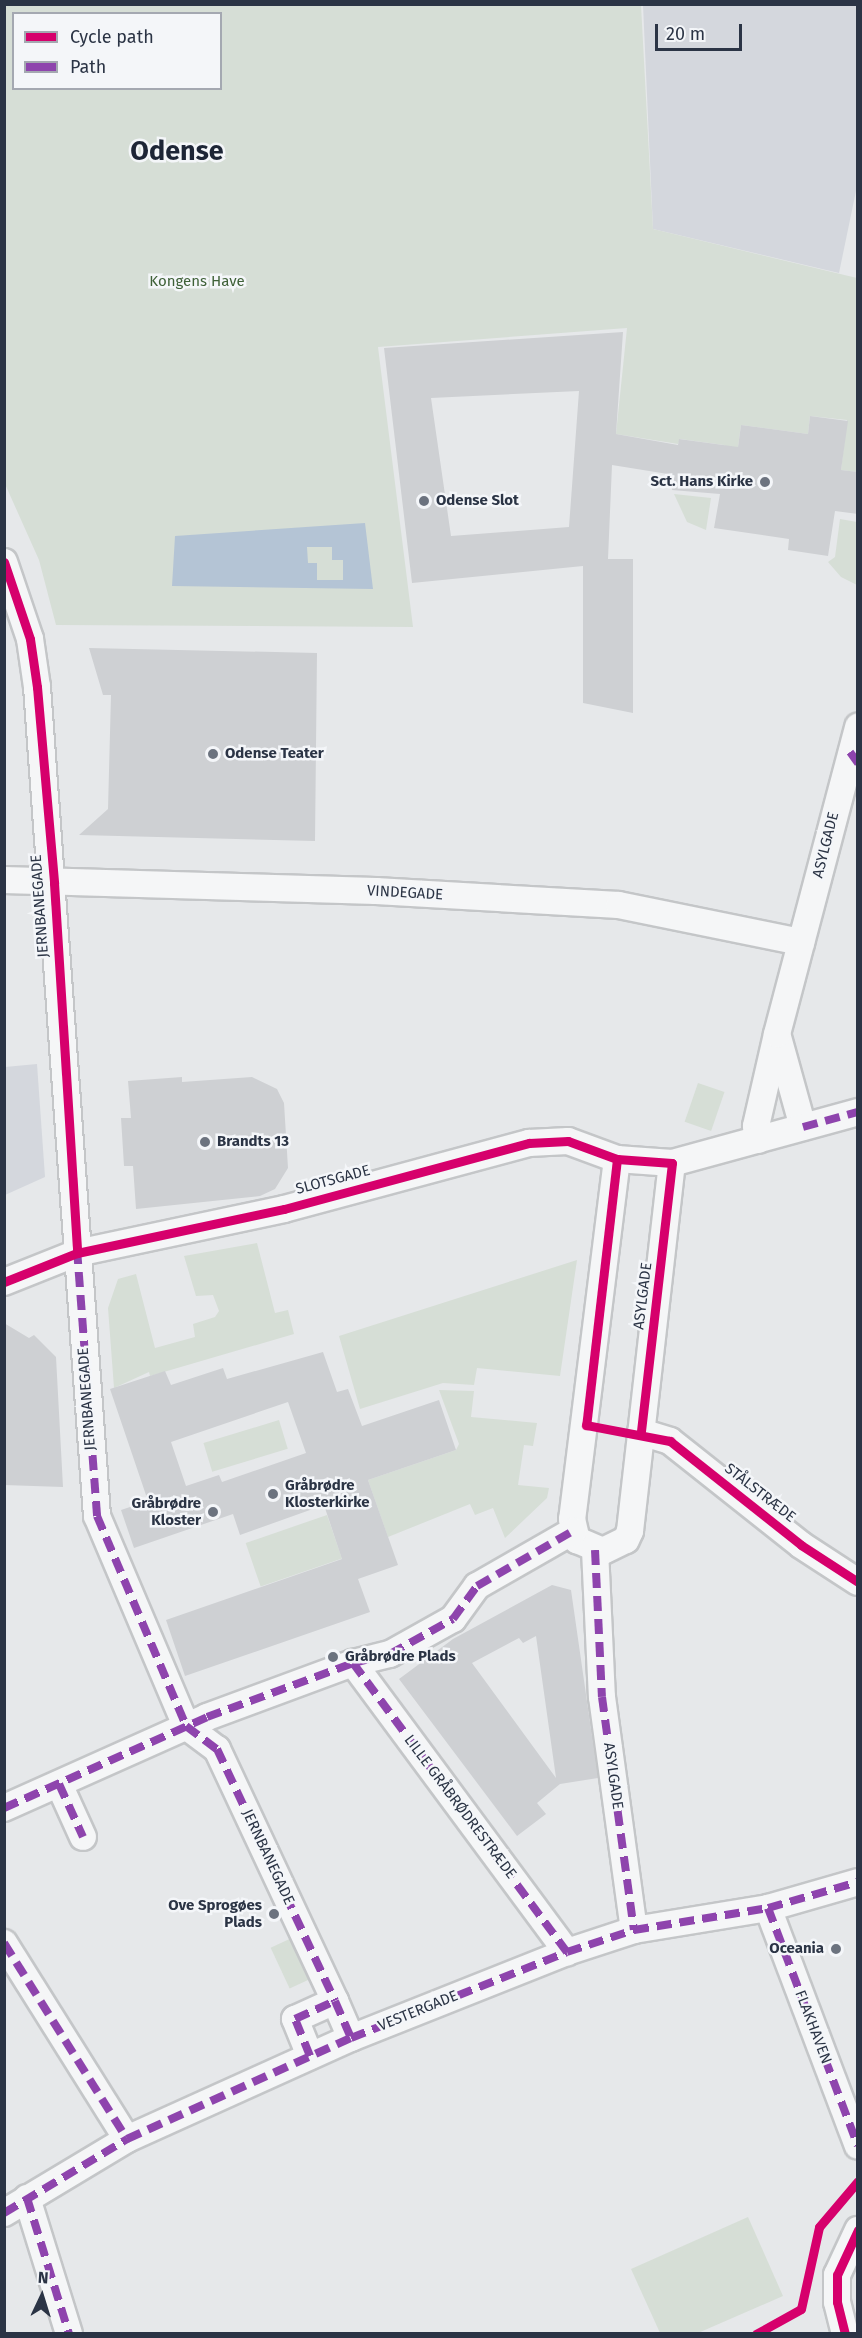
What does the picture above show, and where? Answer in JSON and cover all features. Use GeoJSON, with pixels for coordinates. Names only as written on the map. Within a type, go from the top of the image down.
{"type":"FeatureCollection","features":[{"type":"Feature","properties":{"kind":"street","name":"JERNBANEGADE"},"geometry":{"type":"LineString","coordinates":[[4,562],[30,639],[54,883],[77,1253],[97,1516],[186,1726],[217,1749],[335,2001]]}},
{"type":"Feature","properties":{"kind":"street","name":"ASYLGADE"},"geometry":{"type":"LineString","coordinates":[[758,1140],[756,1126],[777,1034],[839,796],[854,758],[858,727]]}},
{"type":"Feature","properties":{"kind":"street","name":"VINDEGADE"},"geometry":{"type":"LineString","coordinates":[[4,880],[376,891],[619,905],[801,942]]}},
{"type":"Feature","properties":{"kind":"street"},"geometry":{"type":"LineString","coordinates":[[777,1034],[803,1127]]}},
{"type":"Feature","properties":{"kind":"street"},"geometry":{"type":"LineString","coordinates":[[672,1163],[858,1112]]}},
{"type":"Feature","properties":{"kind":"street","name":"SLOTSGADE"},"geometry":{"type":"LineString","coordinates":[[4,1282],[77,1253],[284,1209],[529,1143],[568,1141],[617,1159],[672,1163]]}},
{"type":"Feature","properties":{"kind":"street"},"geometry":{"type":"LineString","coordinates":[[595,1551],[577,1540],[573,1531],[617,1159]]}},
{"type":"Feature","properties":{"kind":"street","name":"ASYLGADE"},"geometry":{"type":"LineString","coordinates":[[634,1930],[602,1697],[595,1551],[612,1550],[626,1540],[641,1432],[672,1163]]}},
{"type":"Feature","properties":{"kind":"street","name":"STÅLSTRÆDE"},"geometry":{"type":"LineString","coordinates":[[641,1432],[670,1441],[801,1545],[858,1582]]}},
{"type":"Feature","properties":{"kind":"street"},"geometry":{"type":"LineString","coordinates":[[4,1808],[186,1726],[352,1663],[390,1654],[453,1619],[477,1586],[573,1531]]}},
{"type":"Feature","properties":{"kind":"street","name":"LILLE GRÅBRØDRESTRÆDE"},"geometry":{"type":"LineString","coordinates":[[352,1663],[567,1952]]}},
{"type":"Feature","properties":{"kind":"street"},"geometry":{"type":"LineString","coordinates":[[61,1783],[83,1837]]}},
{"type":"Feature","properties":{"kind":"street","name":"VESTERGADE"},"geometry":{"type":"LineString","coordinates":[[4,2213],[127,2139],[351,2038],[567,1952],[634,1930],[768,1908],[858,1882]]}},
{"type":"Feature","properties":{"kind":"street","name":"FLAKHAVEN"},"geometry":{"type":"LineString","coordinates":[[768,1908],[858,2146]]}},
{"type":"Feature","properties":{"kind":"street"},"geometry":{"type":"LineString","coordinates":[[4,1943],[127,2139]]}},
{"type":"Feature","properties":{"kind":"street"},"geometry":{"type":"LineString","coordinates":[[310,2056],[295,2019],[335,2001],[351,2038]]}},
{"type":"Feature","properties":{"kind":"street"},"geometry":{"type":"LineString","coordinates":[[27,2199],[69,2334]]}},
{"type":"Feature","properties":{"kind":"street"},"geometry":{"type":"LineString","coordinates":[[845,2333],[837,2301],[837,2275],[858,2230]]}},
{"type":"Feature","properties":{"kind":"shaded area"},"geometry":{"type":"Polygon","coordinates":[[[643,5],[857,5],[857,186],[839,273],[653,229],[643,5]]]}},
{"type":"Feature","properties":{"kind":"shaded area"},"geometry":{"type":"Polygon","coordinates":[[[37,1064],[45,1177],[5,1195],[5,1067],[37,1064]]]}},
{"type":"Feature","properties":{"kind":"green space","name":"Kongens Have"},"geometry":{"type":"Polygon","coordinates":[[[4,5],[641,5],[653,229],[857,278],[857,472],[841,470],[847,420],[810,416],[808,434],[741,425],[737,454],[724,445],[680,439],[678,444],[616,434],[627,328],[378,347],[413,627],[56,625],[39,560],[5,484],[4,5]]]}},
{"type":"Feature","properties":{"kind":"green space"},"geometry":{"type":"Polygon","coordinates":[[[674,494],[711,498],[706,530],[687,522],[674,494]]]}},
{"type":"Feature","properties":{"kind":"green space"},"geometry":{"type":"Polygon","coordinates":[[[840,519],[857,522],[857,585],[841,577],[828,562],[835,557],[840,519]]]}},
{"type":"Feature","properties":{"kind":"green space"},"geometry":{"type":"Polygon","coordinates":[[[698,1083],[724,1092],[711,1131],[685,1122],[698,1083]]]}},
{"type":"Feature","properties":{"kind":"green space"},"geometry":{"type":"Polygon","coordinates":[[[257,1243],[275,1313],[288,1310],[294,1334],[150,1376],[149,1372],[114,1388],[108,1308],[118,1279],[136,1274],[155,1348],[195,1337],[193,1324],[215,1317],[219,1311],[213,1295],[196,1296],[184,1256],[257,1243]]]}},
{"type":"Feature","properties":{"kind":"green space"},"geometry":{"type":"Polygon","coordinates":[[[577,1260],[560,1376],[477,1368],[474,1385],[443,1383],[360,1409],[339,1336],[577,1260]]]}},
{"type":"Feature","properties":{"kind":"green space"},"geometry":{"type":"Polygon","coordinates":[[[439,1390],[474,1391],[471,1417],[537,1423],[533,1446],[524,1445],[518,1485],[549,1488],[547,1498],[505,1538],[493,1508],[475,1515],[470,1504],[388,1537],[368,1480],[456,1450],[459,1444],[439,1390]]]}},
{"type":"Feature","properties":{"kind":"green space"},"geometry":{"type":"Polygon","coordinates":[[[279,1420],[288,1449],[212,1472],[203,1443],[279,1420]]]}},
{"type":"Feature","properties":{"kind":"green space"},"geometry":{"type":"Polygon","coordinates":[[[327,1515],[342,1558],[261,1586],[246,1543],[327,1515]]]}},
{"type":"Feature","properties":{"kind":"green space"},"geometry":{"type":"Polygon","coordinates":[[[296,1936],[315,1977],[290,1989],[271,1948],[296,1936]]]}},
{"type":"Feature","properties":{"kind":"green space"},"geometry":{"type":"Polygon","coordinates":[[[748,2217],[783,2296],[698,2333],[660,2333],[631,2269],[748,2217]]]}},
{"type":"Feature","properties":{"kind":"water"},"geometry":{"type":"Polygon","coordinates":[[[365,523],[373,589],[172,586],[175,536],[365,523]],[[307,547],[308,563],[317,563],[317,580],[343,580],[343,560],[332,560],[332,547],[307,547]]]}},
{"type":"Feature","properties":{"kind":"building","name":"Odense Slot"},"geometry":{"type":"Polygon","coordinates":[[[623,332],[616,434],[678,445],[679,439],[738,447],[741,425],[808,434],[810,416],[848,421],[841,470],[858,472],[858,514],[835,511],[828,556],[788,550],[789,539],[714,528],[720,494],[672,490],[674,475],[612,465],[608,559],[633,559],[633,713],[583,703],[583,566],[412,583],[384,348],[623,332]],[[579,391],[431,398],[451,536],[569,527],[579,391]]]}},
{"type":"Feature","properties":{"kind":"building","name":"Odense Teater"},"geometry":{"type":"Polygon","coordinates":[[[89,648],[317,653],[315,841],[79,835],[108,809],[111,695],[103,695],[89,648]]]}},
{"type":"Feature","properties":{"kind":"building","name":"Brandts 13"},"geometry":{"type":"Polygon","coordinates":[[[182,1077],[182,1082],[252,1077],[277,1089],[284,1103],[288,1168],[275,1189],[260,1196],[136,1209],[133,1166],[124,1166],[121,1118],[131,1118],[128,1081],[182,1077]]]}},
{"type":"Feature","properties":{"kind":"building"},"geometry":{"type":"Polygon","coordinates":[[[4,1323],[29,1338],[34,1335],[56,1357],[63,1487],[4,1485],[4,1323]]]}},
{"type":"Feature","properties":{"kind":"building","name":"Gråbrødre Kloster"},"geometry":{"type":"Polygon","coordinates":[[[323,1352],[337,1392],[348,1389],[362,1426],[439,1400],[456,1450],[368,1480],[398,1565],[358,1579],[370,1612],[185,1676],[166,1620],[342,1559],[324,1505],[240,1535],[233,1514],[134,1548],[121,1510],[148,1501],[110,1389],[165,1371],[171,1385],[223,1368],[227,1379],[323,1352]],[[288,1402],[171,1442],[186,1486],[219,1475],[222,1482],[306,1453],[288,1402]]]}},
{"type":"Feature","properties":{"kind":"building"},"geometry":{"type":"Polygon","coordinates":[[[552,1585],[571,1590],[598,1778],[560,1784],[537,1803],[546,1814],[517,1836],[399,1679],[453,1639],[552,1585]],[[536,1636],[523,1643],[519,1638],[472,1663],[556,1778],[536,1636]]]}},
{"type":"Feature","properties":{"kind":"marked path"},"geometry":{"type":"LineString","coordinates":[[850,752],[858,763]]}},
{"type":"Feature","properties":{"kind":"marked path"},"geometry":{"type":"LineString","coordinates":[[803,1127],[858,1112]]}},
{"type":"Feature","properties":{"kind":"marked path"},"geometry":{"type":"LineString","coordinates":[[77,1249],[97,1516],[186,1726],[217,1749],[335,2001]]}},
{"type":"Feature","properties":{"kind":"marked path"},"geometry":{"type":"LineString","coordinates":[[4,1808],[207,1717],[353,1663],[390,1654],[453,1619],[477,1586],[573,1531]]}},
{"type":"Feature","properties":{"kind":"marked path"},"geometry":{"type":"LineString","coordinates":[[595,1550],[602,1697],[634,1930]]}},
{"type":"Feature","properties":{"kind":"marked path"},"geometry":{"type":"LineString","coordinates":[[353,1663],[567,1952]]}},
{"type":"Feature","properties":{"kind":"marked path"},"geometry":{"type":"LineString","coordinates":[[59,1784],[83,1837]]}},
{"type":"Feature","properties":{"kind":"marked path"},"geometry":{"type":"LineString","coordinates":[[4,2213],[127,2139],[351,2038],[567,1952],[634,1930],[768,1908],[858,1882]]}},
{"type":"Feature","properties":{"kind":"marked path"},"geometry":{"type":"LineString","coordinates":[[768,1908],[858,2146]]}},
{"type":"Feature","properties":{"kind":"marked path"},"geometry":{"type":"LineString","coordinates":[[4,1943],[127,2139]]}},
{"type":"Feature","properties":{"kind":"marked path"},"geometry":{"type":"LineString","coordinates":[[310,2056],[295,2019],[335,2001],[351,2038]]}},
{"type":"Feature","properties":{"kind":"marked path"},"geometry":{"type":"LineString","coordinates":[[27,2198],[69,2334]]}},
{"type":"Feature","properties":{"kind":"cycle path"},"geometry":{"type":"LineString","coordinates":[[4,562],[30,639],[37,687],[54,883],[77,1253]]}},
{"type":"Feature","properties":{"kind":"cycle path"},"geometry":{"type":"LineString","coordinates":[[4,1282],[77,1253],[284,1209],[529,1143],[568,1141],[617,1159],[672,1163],[641,1432]]}},
{"type":"Feature","properties":{"kind":"cycle path"},"geometry":{"type":"LineString","coordinates":[[617,1159],[586,1425],[670,1441],[801,1545],[858,1582]]}},
{"type":"Feature","properties":{"kind":"cycle path"},"geometry":{"type":"LineString","coordinates":[[756,2334],[801,2309],[819,2227],[858,2181]]}},
{"type":"Feature","properties":{"kind":"cycle path"},"geometry":{"type":"LineString","coordinates":[[845,2334],[837,2302],[837,2275],[858,2230]]}},
{"type":"Feature","properties":{"kind":"place","name":"Sct. Hans Kirke"},"geometry":{"type":"Point","coordinates":[765,482]}},
{"type":"Feature","properties":{"kind":"place","name":"Odense Slot"},"geometry":{"type":"Point","coordinates":[424,501]}},
{"type":"Feature","properties":{"kind":"place","name":"Odense Teater"},"geometry":{"type":"Point","coordinates":[213,754]}},
{"type":"Feature","properties":{"kind":"place","name":"Brandts 13"},"geometry":{"type":"Point","coordinates":[205,1142]}},
{"type":"Feature","properties":{"kind":"place","name":"Gråbrødre Klosterkirke"},"geometry":{"type":"Point","coordinates":[273,1494]}},
{"type":"Feature","properties":{"kind":"place","name":"Gråbrødre Kloster"},"geometry":{"type":"Point","coordinates":[213,1512]}},
{"type":"Feature","properties":{"kind":"place","name":"Gråbrødre Plads"},"geometry":{"type":"Point","coordinates":[333,1657]}},
{"type":"Feature","properties":{"kind":"place","name":"Ove Sprogøes Plads"},"geometry":{"type":"Point","coordinates":[274,1914]}},
{"type":"Feature","properties":{"kind":"place","name":"Oceania"},"geometry":{"type":"Point","coordinates":[836,1949]}},
{"type":"Feature","properties":{"kind":"district","name":"Odense"},"geometry":{"type":"Point","coordinates":[177,152]}}]}
